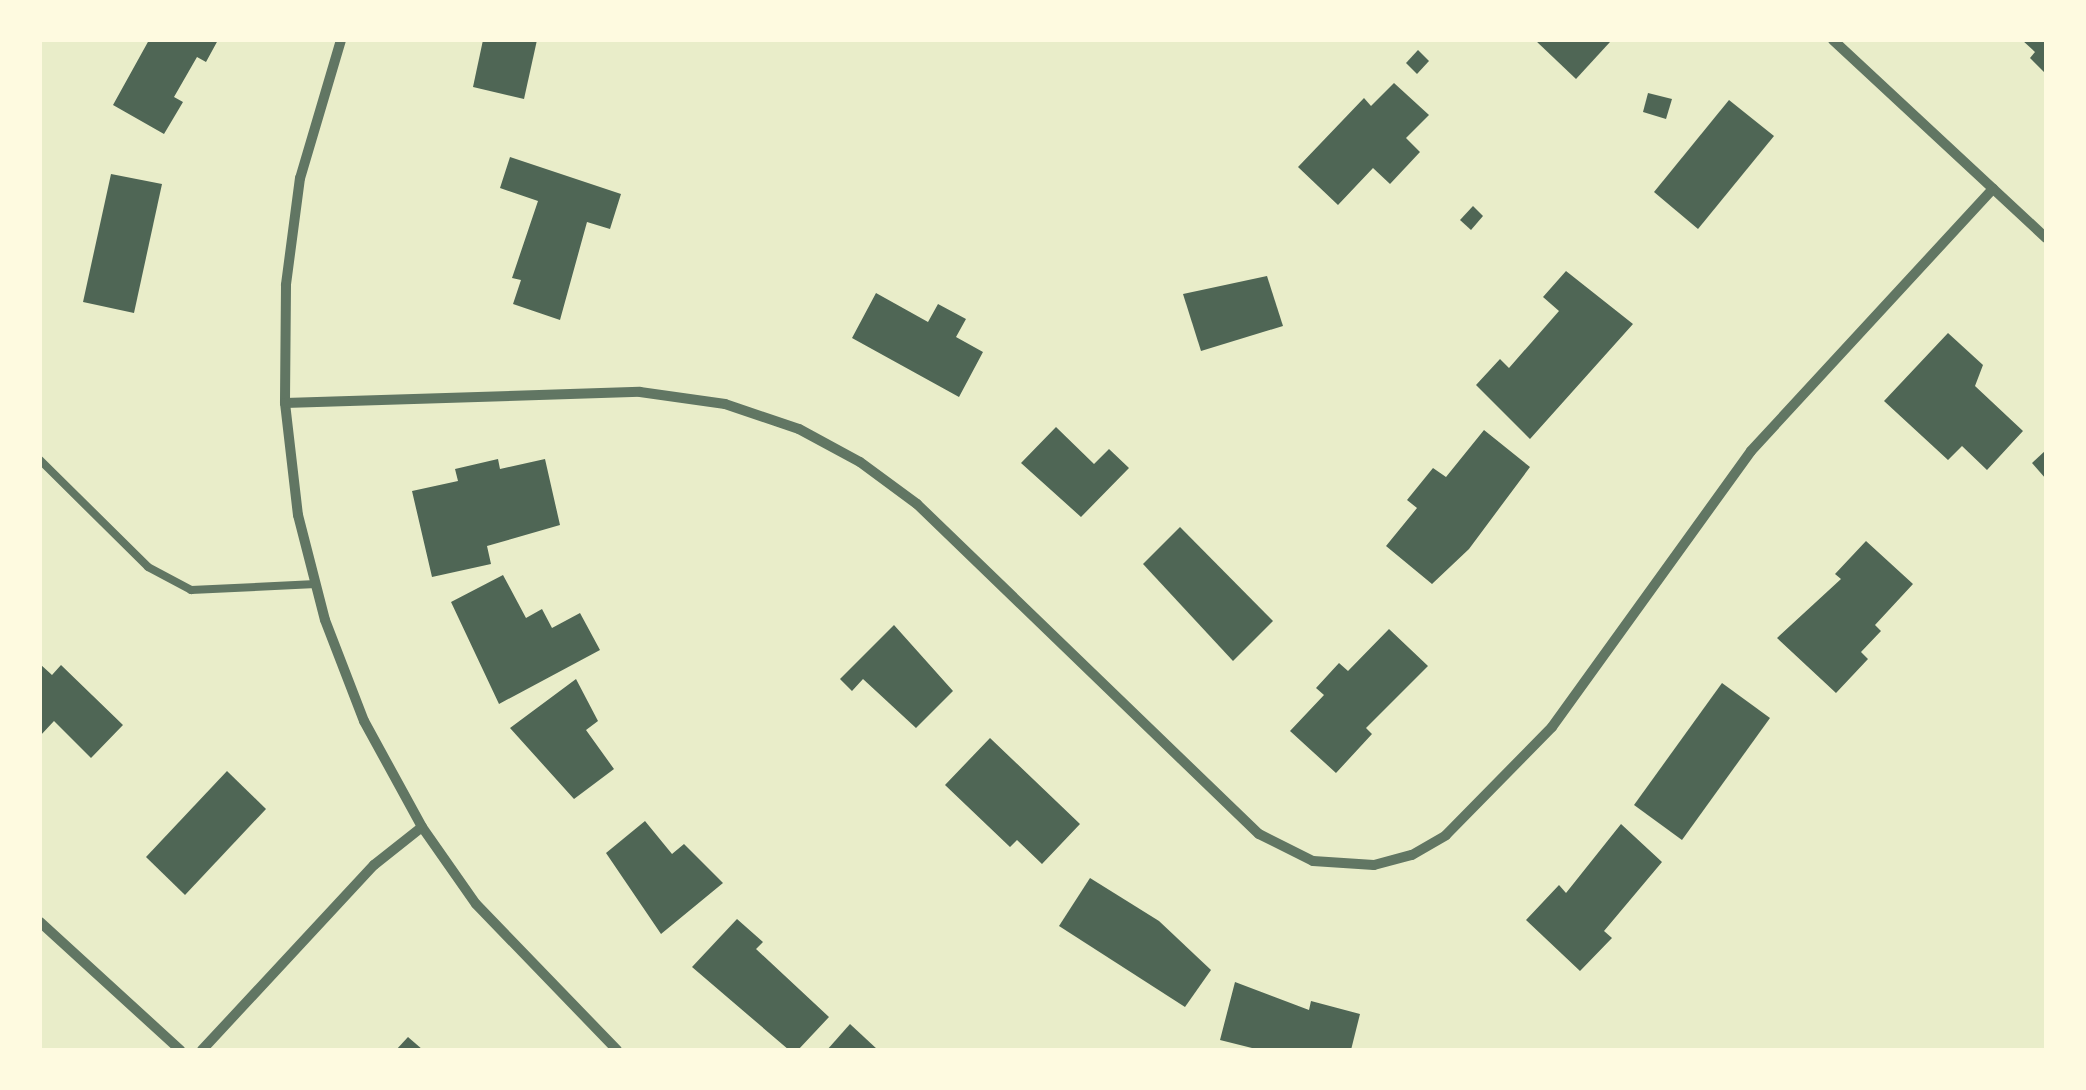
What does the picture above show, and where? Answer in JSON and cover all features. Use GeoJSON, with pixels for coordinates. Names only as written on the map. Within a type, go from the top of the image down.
{"type":"FeatureCollection","features":[{"type":"Feature","properties":{"kind":"street"},"geometry":{"type":"LineString","coordinates":[[341,40],[300,178],[286,285],[284,404],[298,516],[316,584],[364,721],[422,827],[476,904],[617,1050]]}},
{"type":"Feature","properties":{"kind":"street"},"geometry":{"type":"LineString","coordinates":[[1834,40],[2046,238]]}},
{"type":"Feature","properties":{"kind":"street"},"geometry":{"type":"LineString","coordinates":[[284,404],[640,392],[725,404],[798,429],[860,462],[917,504],[1259,834],[1313,861],[1374,865],[1412,855],[1446,835],[1552,727],[1751,450],[1993,189]]}},
{"type":"Feature","properties":{"kind":"street"},"geometry":{"type":"LineString","coordinates":[[202,1050],[374,864],[422,827]]}},
{"type":"Feature","properties":{"kind":"street"},"geometry":{"type":"LineString","coordinates":[[40,922],[180,1050]]}},
{"type":"Feature","properties":{"kind":"lane"},"geometry":{"type":"LineString","coordinates":[[40,460],[148,567],[191,590],[316,584]]}},
{"type":"Feature","properties":{"kind":"building"},"geometry":{"type":"Polygon","coordinates":[[[149,40],[218,40],[206,62],[197,57],[174,97],[183,102],[164,134],[113,105],[149,40]]]}},
{"type":"Feature","properties":{"kind":"building"},"geometry":{"type":"Polygon","coordinates":[[[483,40],[537,40],[524,99],[473,87],[483,40]]]}},
{"type":"Feature","properties":{"kind":"building"},"geometry":{"type":"Polygon","coordinates":[[[1535,40],[1608,40],[1610,42],[1576,79],[1535,40]]]}},
{"type":"Feature","properties":{"kind":"building"},"geometry":{"type":"Polygon","coordinates":[[[2022,40],[2046,40],[2046,74],[2030,58],[2035,52],[2022,40]]]}},
{"type":"Feature","properties":{"kind":"building"},"geometry":{"type":"Polygon","coordinates":[[[1418,50],[1429,61],[1417,74],[1406,63],[1418,50]]]}},
{"type":"Feature","properties":{"kind":"building"},"geometry":{"type":"Polygon","coordinates":[[[1394,83],[1429,115],[1406,138],[1420,152],[1390,184],[1373,168],[1338,205],[1298,167],[1364,98],[1371,106],[1394,83]]]}},
{"type":"Feature","properties":{"kind":"building"},"geometry":{"type":"Polygon","coordinates":[[[1648,93],[1672,99],[1666,119],[1643,112],[1648,93]]]}},
{"type":"Feature","properties":{"kind":"building"},"geometry":{"type":"Polygon","coordinates":[[[1729,100],[1774,136],[1698,229],[1654,192],[1729,100]]]}},
{"type":"Feature","properties":{"kind":"building"},"geometry":{"type":"Polygon","coordinates":[[[510,157],[621,194],[610,229],[587,222],[560,320],[513,304],[521,280],[512,278],[538,201],[500,188],[510,157]]]}},
{"type":"Feature","properties":{"kind":"building"},"geometry":{"type":"Polygon","coordinates":[[[111,174],[162,184],[134,313],[83,302],[111,174]]]}},
{"type":"Feature","properties":{"kind":"building"},"geometry":{"type":"Polygon","coordinates":[[[1473,206],[1483,216],[1471,230],[1460,220],[1473,206]]]}},
{"type":"Feature","properties":{"kind":"building"},"geometry":{"type":"Polygon","coordinates":[[[1566,271],[1633,324],[1530,439],[1476,385],[1500,359],[1509,368],[1559,311],[1543,297],[1566,271]]]}},
{"type":"Feature","properties":{"kind":"building"},"geometry":{"type":"Polygon","coordinates":[[[1267,276],[1283,326],[1201,351],[1183,294],[1267,276]]]}},
{"type":"Feature","properties":{"kind":"building"},"geometry":{"type":"Polygon","coordinates":[[[876,293],[928,322],[938,304],[966,319],[956,337],[983,352],[959,397],[852,338],[876,293]]]}},
{"type":"Feature","properties":{"kind":"building"},"geometry":{"type":"Polygon","coordinates":[[[1948,333],[1983,365],[1975,386],[2023,431],[1987,470],[1962,446],[1948,460],[1884,401],[1948,333]]]}},
{"type":"Feature","properties":{"kind":"building"},"geometry":{"type":"Polygon","coordinates":[[[1056,427],[1094,464],[1109,449],[1129,468],[1081,517],[1021,463],[1056,427]]]}},
{"type":"Feature","properties":{"kind":"building"},"geometry":{"type":"Polygon","coordinates":[[[1484,430],[1530,467],[1469,549],[1432,584],[1386,546],[1417,508],[1407,500],[1433,468],[1446,477],[1484,430]]]}},
{"type":"Feature","properties":{"kind":"building"},"geometry":{"type":"Polygon","coordinates":[[[2046,450],[2046,479],[2032,463],[2046,450]]]}},
{"type":"Feature","properties":{"kind":"building"},"geometry":{"type":"Polygon","coordinates":[[[498,459],[500,469],[545,459],[560,525],[487,546],[491,564],[432,577],[412,491],[458,481],[455,469],[498,459]]]}},
{"type":"Feature","properties":{"kind":"building"},"geometry":{"type":"Polygon","coordinates":[[[1180,527],[1273,621],[1233,661],[1143,564],[1180,527]]]}},
{"type":"Feature","properties":{"kind":"building"},"geometry":{"type":"Polygon","coordinates":[[[1866,541],[1913,584],[1875,625],[1881,631],[1861,652],[1868,659],[1836,693],[1777,638],[1841,579],[1835,574],[1866,541]]]}},
{"type":"Feature","properties":{"kind":"building"},"geometry":{"type":"Polygon","coordinates":[[[503,575],[526,618],[542,609],[552,628],[580,613],[600,650],[499,704],[451,602],[503,575]]]}},
{"type":"Feature","properties":{"kind":"building"},"geometry":{"type":"Polygon","coordinates":[[[894,625],[953,691],[916,728],[863,679],[852,691],[840,679],[894,625]]]}},
{"type":"Feature","properties":{"kind":"building"},"geometry":{"type":"Polygon","coordinates":[[[1389,629],[1428,666],[1366,728],[1372,734],[1336,773],[1290,731],[1324,695],[1316,688],[1339,663],[1348,671],[1389,629]]]}},
{"type":"Feature","properties":{"kind":"building"},"geometry":{"type":"Polygon","coordinates":[[[40,664],[52,675],[61,665],[123,725],[91,758],[54,721],[40,736],[40,664]]]}},
{"type":"Feature","properties":{"kind":"building"},"geometry":{"type":"Polygon","coordinates":[[[576,679],[598,721],[586,730],[614,769],[574,799],[510,728],[576,679]]]}},
{"type":"Feature","properties":{"kind":"building"},"geometry":{"type":"Polygon","coordinates":[[[1722,683],[1770,718],[1682,840],[1634,805],[1722,683]]]}},
{"type":"Feature","properties":{"kind":"building"},"geometry":{"type":"Polygon","coordinates":[[[990,738],[1080,824],[1042,864],[1017,840],[1010,847],[945,785],[990,738]]]}},
{"type":"Feature","properties":{"kind":"building"},"geometry":{"type":"Polygon","coordinates":[[[227,771],[266,809],[185,895],[146,857],[227,771]]]}},
{"type":"Feature","properties":{"kind":"building"},"geometry":{"type":"Polygon","coordinates":[[[645,821],[672,854],[684,844],[723,883],[661,934],[606,853],[645,821]]]}},
{"type":"Feature","properties":{"kind":"building"},"geometry":{"type":"Polygon","coordinates":[[[1621,824],[1662,862],[1604,931],[1612,938],[1580,971],[1526,920],[1559,885],[1566,893],[1621,824]]]}},
{"type":"Feature","properties":{"kind":"building"},"geometry":{"type":"Polygon","coordinates":[[[1090,878],[1159,921],[1211,970],[1185,1007],[1059,926],[1090,878]]]}},
{"type":"Feature","properties":{"kind":"building"},"geometry":{"type":"Polygon","coordinates":[[[737,919],[763,942],[756,949],[829,1017],[798,1050],[789,1050],[692,967],[737,919]]]}},
{"type":"Feature","properties":{"kind":"building"},"geometry":{"type":"Polygon","coordinates":[[[1235,982],[1309,1010],[1311,1001],[1360,1014],[1351,1050],[1260,1050],[1220,1040],[1235,982]]]}},
{"type":"Feature","properties":{"kind":"building"},"geometry":{"type":"Polygon","coordinates":[[[850,1024],[878,1050],[827,1050],[850,1024]]]}},
{"type":"Feature","properties":{"kind":"building"},"geometry":{"type":"Polygon","coordinates":[[[408,1037],[423,1050],[396,1050],[408,1037]]]}}]}
